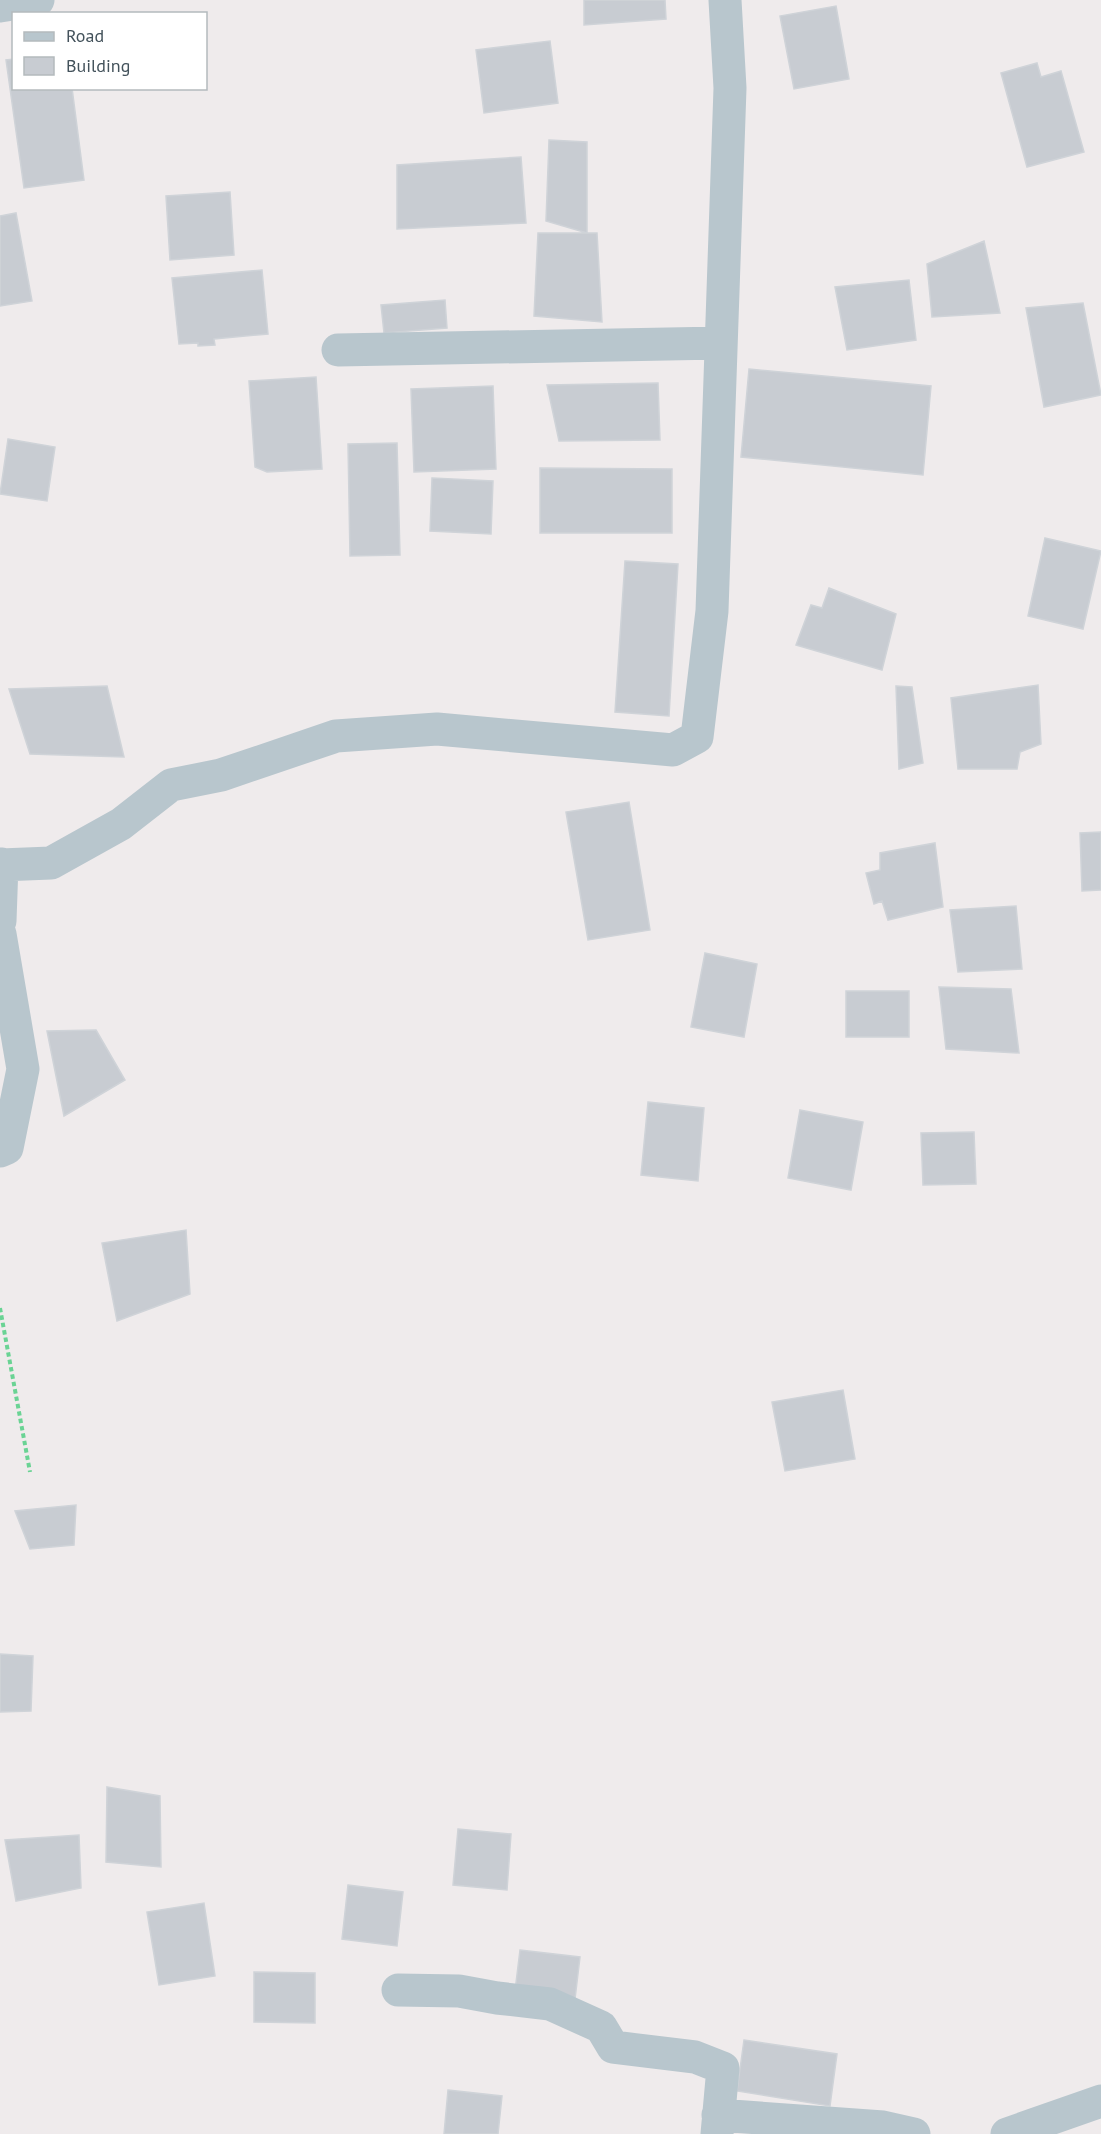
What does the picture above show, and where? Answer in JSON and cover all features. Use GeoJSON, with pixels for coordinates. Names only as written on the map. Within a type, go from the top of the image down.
{"type":"FeatureCollection","features":[{"type":"Feature","properties":{"kind":"street"},"geometry":{"type":"LineString","coordinates":[[0,6],[38,0]]}},
{"type":"Feature","properties":{"kind":"street"},"geometry":{"type":"LineString","coordinates":[[0,921],[1,865],[51,863],[121,824],[171,785],[221,775],[336,736],[437,729],[673,750],[697,737],[712,611],[730,88],[725,0]]}},
{"type":"Feature","properties":{"kind":"street"},"geometry":{"type":"LineString","coordinates":[[338,350],[721,343]]}},
{"type":"Feature","properties":{"kind":"street"},"geometry":{"type":"LineString","coordinates":[[0,934],[23,1069],[7,1148],[0,1151]]}},
{"type":"Feature","properties":{"kind":"street"},"geometry":{"type":"LineString","coordinates":[[398,1990],[459,1991],[550,2004],[601,2027],[613,2047],[695,2057],[723,2068],[718,2125],[883,2127],[914,2134]]}},
{"type":"Feature","properties":{"kind":"street"},"geometry":{"type":"LineString","coordinates":[[1007,2134],[1101,2101]]}},
{"type":"Feature","properties":{"kind":"path"},"geometry":{"type":"LineString","coordinates":[[0,1308],[30,1472]]}},
{"type":"Feature","properties":{"kind":"building"},"geometry":{"type":"Polygon","coordinates":[[[584,0],[665,0],[666,19],[584,25],[584,0]]]}},
{"type":"Feature","properties":{"kind":"building"},"geometry":{"type":"Polygon","coordinates":[[[836,6],[849,79],[794,89],[780,16],[836,6]]]}},
{"type":"Feature","properties":{"kind":"building"},"geometry":{"type":"Polygon","coordinates":[[[550,41],[558,103],[484,113],[476,50],[550,41]]]}},
{"type":"Feature","properties":{"kind":"building"},"geometry":{"type":"Polygon","coordinates":[[[12,59],[12,90],[72,90],[84,180],[24,188],[6,60],[12,59]]]}},
{"type":"Feature","properties":{"kind":"building"},"geometry":{"type":"Polygon","coordinates":[[[1037,63],[1041,77],[1061,71],[1084,152],[1027,167],[1001,73],[1037,63]]]}},
{"type":"Feature","properties":{"kind":"building"},"geometry":{"type":"Polygon","coordinates":[[[549,140],[587,142],[587,233],[546,221],[549,140]]]}},
{"type":"Feature","properties":{"kind":"building"},"geometry":{"type":"Polygon","coordinates":[[[521,157],[526,223],[397,229],[397,165],[521,157]]]}},
{"type":"Feature","properties":{"kind":"building"},"geometry":{"type":"Polygon","coordinates":[[[230,192],[234,255],[170,260],[166,196],[230,192]]]}},
{"type":"Feature","properties":{"kind":"building"},"geometry":{"type":"Polygon","coordinates":[[[16,213],[32,301],[0,306],[0,216],[16,213]]]}},
{"type":"Feature","properties":{"kind":"building"},"geometry":{"type":"Polygon","coordinates":[[[538,233],[597,233],[602,322],[534,316],[538,233]]]}},
{"type":"Feature","properties":{"kind":"building"},"geometry":{"type":"Polygon","coordinates":[[[984,241],[1000,313],[932,317],[927,264],[984,241]]]}},
{"type":"Feature","properties":{"kind":"building"},"geometry":{"type":"Polygon","coordinates":[[[262,270],[268,334],[214,339],[215,345],[179,344],[172,278],[262,270]]]}},
{"type":"Feature","properties":{"kind":"building"},"geometry":{"type":"Polygon","coordinates":[[[909,280],[916,340],[847,350],[835,287],[909,280]]]}},
{"type":"Feature","properties":{"kind":"building"},"geometry":{"type":"Polygon","coordinates":[[[445,300],[447,328],[384,333],[381,305],[445,300]]]}},
{"type":"Feature","properties":{"kind":"building"},"geometry":{"type":"Polygon","coordinates":[[[1083,303],[1101,395],[1044,407],[1026,308],[1083,303]]]}},
{"type":"Feature","properties":{"kind":"building"},"geometry":{"type":"Polygon","coordinates":[[[749,369],[931,386],[923,475],[741,457],[749,369]]]}},
{"type":"Feature","properties":{"kind":"building"},"geometry":{"type":"Polygon","coordinates":[[[316,377],[322,469],[267,472],[255,467],[249,381],[316,377]]]}},
{"type":"Feature","properties":{"kind":"building"},"geometry":{"type":"Polygon","coordinates":[[[658,383],[660,440],[559,441],[547,385],[658,383]]]}},
{"type":"Feature","properties":{"kind":"building"},"geometry":{"type":"Polygon","coordinates":[[[493,386],[496,469],[414,472],[411,389],[493,386]]]}},
{"type":"Feature","properties":{"kind":"building"},"geometry":{"type":"Polygon","coordinates":[[[8,439],[55,447],[47,501],[0,494],[8,439]]]}},
{"type":"Feature","properties":{"kind":"building"},"geometry":{"type":"Polygon","coordinates":[[[397,443],[400,555],[350,556],[348,444],[397,443]]]}},
{"type":"Feature","properties":{"kind":"building"},"geometry":{"type":"Polygon","coordinates":[[[540,468],[672,469],[672,533],[540,533],[540,468]]]}},
{"type":"Feature","properties":{"kind":"building"},"geometry":{"type":"Polygon","coordinates":[[[432,478],[493,481],[491,534],[430,531],[432,478]]]}},
{"type":"Feature","properties":{"kind":"building"},"geometry":{"type":"Polygon","coordinates":[[[1045,538],[1101,551],[1083,629],[1028,616],[1045,538]]]}},
{"type":"Feature","properties":{"kind":"building"},"geometry":{"type":"Polygon","coordinates":[[[625,561],[678,564],[669,716],[615,712],[625,561]]]}},
{"type":"Feature","properties":{"kind":"building"},"geometry":{"type":"Polygon","coordinates":[[[829,588],[896,614],[882,670],[796,645],[811,605],[822,608],[829,588]]]}},
{"type":"Feature","properties":{"kind":"building"},"geometry":{"type":"Polygon","coordinates":[[[1038,685],[1041,744],[1020,752],[1017,769],[958,769],[951,698],[1038,685]]]}},
{"type":"Feature","properties":{"kind":"building"},"geometry":{"type":"Polygon","coordinates":[[[107,686],[124,757],[30,754],[9,689],[107,686]]]}},
{"type":"Feature","properties":{"kind":"building"},"geometry":{"type":"Polygon","coordinates":[[[896,686],[912,687],[923,763],[899,769],[896,686]]]}},
{"type":"Feature","properties":{"kind":"building"},"geometry":{"type":"Polygon","coordinates":[[[629,802],[650,930],[588,940],[566,812],[629,802]]]}},
{"type":"Feature","properties":{"kind":"building"},"geometry":{"type":"Polygon","coordinates":[[[1101,832],[1101,890],[1082,891],[1080,833],[1101,832]]]}},
{"type":"Feature","properties":{"kind":"building"},"geometry":{"type":"Polygon","coordinates":[[[935,843],[943,907],[888,920],[882,901],[874,904],[866,873],[880,870],[880,853],[935,843]]]}},
{"type":"Feature","properties":{"kind":"building"},"geometry":{"type":"Polygon","coordinates":[[[1016,906],[1022,969],[958,972],[950,910],[1016,906]]]}},
{"type":"Feature","properties":{"kind":"building"},"geometry":{"type":"Polygon","coordinates":[[[705,953],[757,964],[744,1037],[691,1027],[705,953]]]}},
{"type":"Feature","properties":{"kind":"building"},"geometry":{"type":"Polygon","coordinates":[[[939,987],[1011,989],[1019,1053],[946,1049],[939,987]]]}},
{"type":"Feature","properties":{"kind":"building"},"geometry":{"type":"Polygon","coordinates":[[[846,991],[909,991],[909,1037],[846,1037],[846,991]]]}},
{"type":"Feature","properties":{"kind":"building"},"geometry":{"type":"Polygon","coordinates":[[[96,1030],[125,1080],[64,1116],[47,1031],[96,1030]]]}},
{"type":"Feature","properties":{"kind":"building"},"geometry":{"type":"Polygon","coordinates":[[[648,1102],[704,1108],[698,1181],[641,1175],[648,1102]]]}},
{"type":"Feature","properties":{"kind":"building"},"geometry":{"type":"Polygon","coordinates":[[[800,1110],[863,1122],[851,1190],[788,1178],[800,1110]]]}},
{"type":"Feature","properties":{"kind":"building"},"geometry":{"type":"Polygon","coordinates":[[[974,1132],[976,1184],[923,1185],[921,1133],[974,1132]]]}},
{"type":"Feature","properties":{"kind":"building"},"geometry":{"type":"Polygon","coordinates":[[[186,1230],[190,1294],[117,1321],[102,1243],[186,1230]]]}},
{"type":"Feature","properties":{"kind":"building"},"geometry":{"type":"Polygon","coordinates":[[[843,1390],[855,1459],[785,1471],[772,1402],[843,1390]]]}},
{"type":"Feature","properties":{"kind":"building"},"geometry":{"type":"Polygon","coordinates":[[[76,1505],[74,1545],[30,1549],[15,1511],[76,1505]]]}},
{"type":"Feature","properties":{"kind":"building"},"geometry":{"type":"Polygon","coordinates":[[[0,1654],[33,1656],[31,1711],[0,1712],[0,1654]]]}},
{"type":"Feature","properties":{"kind":"building"},"geometry":{"type":"Polygon","coordinates":[[[107,1787],[160,1796],[161,1867],[106,1862],[107,1787]]]}},
{"type":"Feature","properties":{"kind":"building"},"geometry":{"type":"Polygon","coordinates":[[[458,1829],[511,1834],[507,1890],[453,1885],[458,1829]]]}},
{"type":"Feature","properties":{"kind":"building"},"geometry":{"type":"Polygon","coordinates":[[[79,1835],[81,1888],[16,1901],[5,1840],[79,1835]]]}},
{"type":"Feature","properties":{"kind":"building"},"geometry":{"type":"Polygon","coordinates":[[[348,1885],[403,1892],[397,1946],[342,1939],[348,1885]]]}},
{"type":"Feature","properties":{"kind":"building"},"geometry":{"type":"Polygon","coordinates":[[[204,1903],[215,1976],[159,1985],[147,1912],[204,1903]]]}},
{"type":"Feature","properties":{"kind":"building"},"geometry":{"type":"Polygon","coordinates":[[[520,1950],[580,1957],[575,1999],[515,1991],[520,1950]]]}},
{"type":"Feature","properties":{"kind":"building"},"geometry":{"type":"Polygon","coordinates":[[[254,1972],[315,1973],[315,2023],[254,2022],[254,1972]]]}},
{"type":"Feature","properties":{"kind":"building"},"geometry":{"type":"Polygon","coordinates":[[[744,2040],[837,2054],[830,2106],[737,2091],[744,2040]]]}},
{"type":"Feature","properties":{"kind":"building"},"geometry":{"type":"Polygon","coordinates":[[[448,2090],[502,2096],[498,2134],[444,2134],[448,2090]]]}}]}
